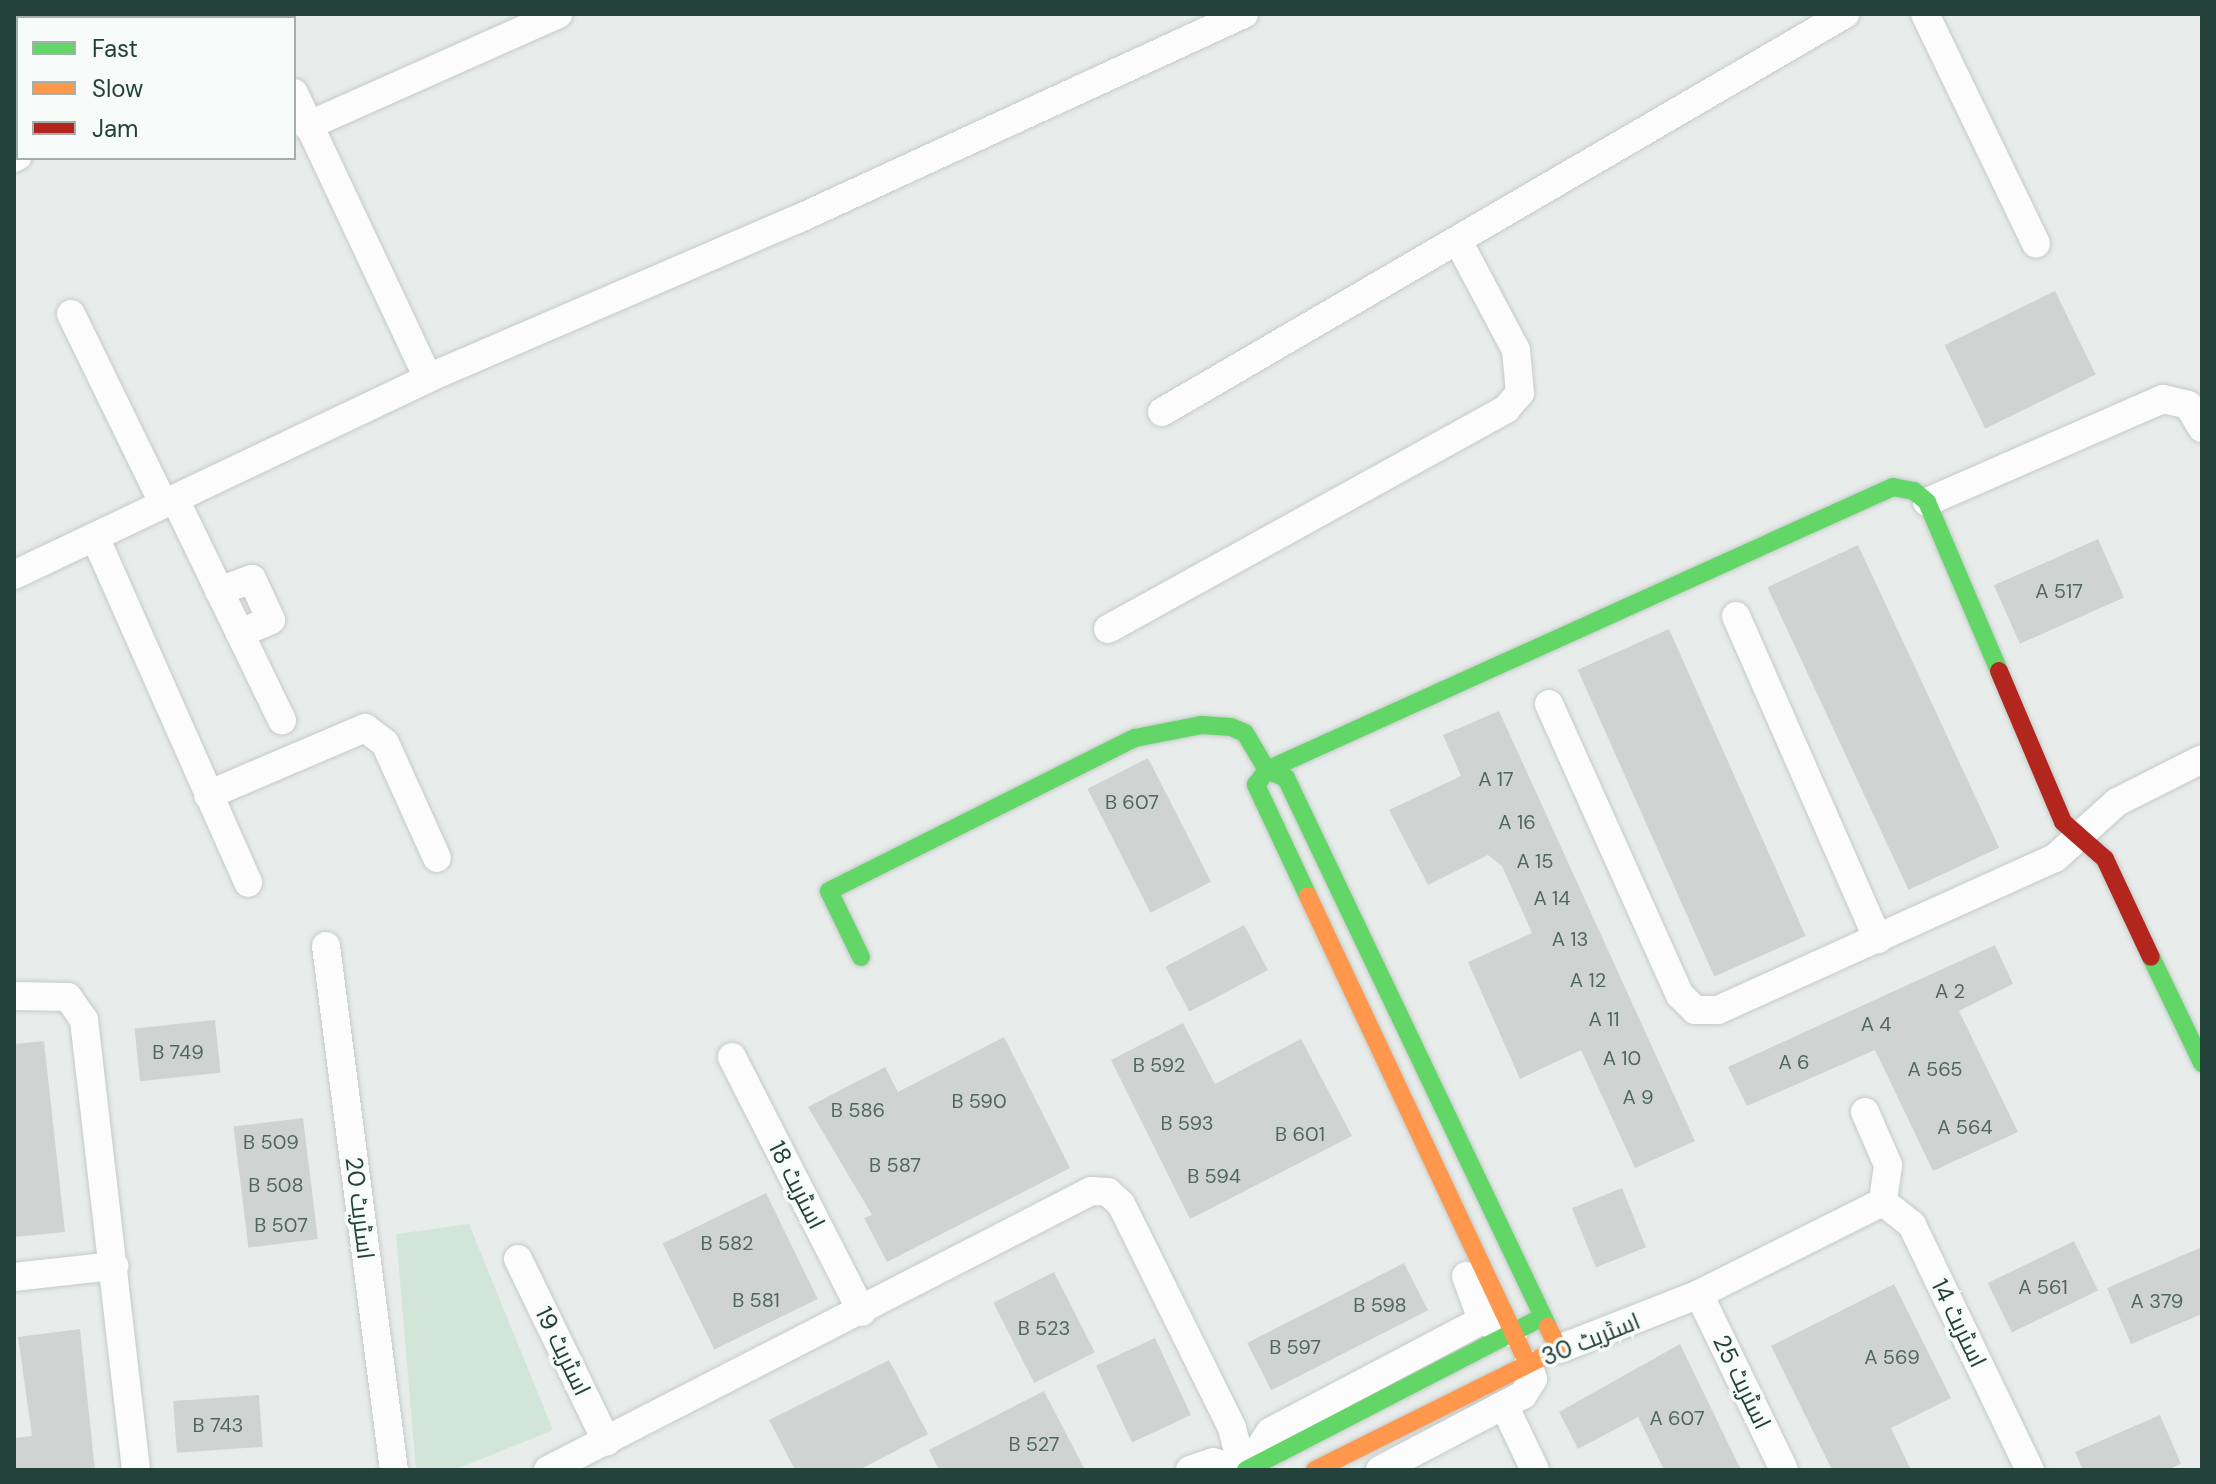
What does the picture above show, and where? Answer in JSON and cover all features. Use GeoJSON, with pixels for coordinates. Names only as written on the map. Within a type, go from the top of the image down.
{"type":"FeatureCollection","features":[{"type":"Feature","properties":{"kind":"street"},"geometry":{"type":"LineString","coordinates":[[307,126],[558,14]]}},
{"type":"Feature","properties":{"kind":"street"},"geometry":{"type":"LineString","coordinates":[[14,575],[428,378],[798,219],[1244,14]]}},
{"type":"Feature","properties":{"kind":"street"},"geometry":{"type":"LineString","coordinates":[[1162,412],[1845,14]]}},
{"type":"Feature","properties":{"kind":"street"},"geometry":{"type":"LineString","coordinates":[[1925,14],[2036,244]]}},
{"type":"Feature","properties":{"kind":"street"},"geometry":{"type":"LineString","coordinates":[[296,98],[428,378]]}},
{"type":"Feature","properties":{"kind":"street"},"geometry":{"type":"LineString","coordinates":[[1108,629],[1506,409],[1520,393],[1516,350],[1458,241]]}},
{"type":"Feature","properties":{"kind":"street"},"geometry":{"type":"LineString","coordinates":[[71,314],[219,591],[252,579],[271,620],[240,633],[282,720]]}},
{"type":"Feature","properties":{"kind":"street"},"geometry":{"type":"LineString","coordinates":[[1927,502],[2163,399],[2188,405],[2202,428]]}},
{"type":"Feature","properties":{"kind":"street"},"geometry":{"type":"LineString","coordinates":[[1380,1470],[1504,1405],[1528,1387],[1528,1364],[1258,796],[1257,781],[1267,770],[1893,487],[1927,502],[2063,822],[2084,836],[2105,859],[2202,1063]]}},
{"type":"Feature","properties":{"kind":"street"},"geometry":{"type":"LineString","coordinates":[[95,537],[248,883]]}},
{"type":"Feature","properties":{"kind":"street"},"geometry":{"type":"LineString","coordinates":[[1736,616],[1878,939]]}},
{"type":"Feature","properties":{"kind":"street"},"geometry":{"type":"LineString","coordinates":[[1549,704],[1680,995],[1695,1010],[1718,1010],[2055,858],[2084,836],[2117,802],[2202,759]]}},
{"type":"Feature","properties":{"kind":"street"},"geometry":{"type":"LineString","coordinates":[[861,957],[829,891],[1135,738],[1201,725],[1231,727],[1245,733],[1267,770],[1286,778],[1559,1349]]}},
{"type":"Feature","properties":{"kind":"street"},"geometry":{"type":"LineString","coordinates":[[208,795],[365,728],[385,743],[437,858]]}},
{"type":"Feature","properties":{"kind":"street","name":"اسٹریٹ 20"},"geometry":{"type":"LineString","coordinates":[[326,946],[394,1470]]}},
{"type":"Feature","properties":{"kind":"street"},"geometry":{"type":"LineString","coordinates":[[14,996],[68,997],[84,1020],[136,1470]]}},
{"type":"Feature","properties":{"kind":"street","name":"اسٹریٹ 18"},"geometry":{"type":"LineString","coordinates":[[732,1057],[862,1312]]}},
{"type":"Feature","properties":{"kind":"street"},"geometry":{"type":"LineString","coordinates":[[1865,1112],[1888,1165],[1875,1204]]}},
{"type":"Feature","properties":{"kind":"street"},"geometry":{"type":"LineString","coordinates":[[548,1470],[862,1312],[1068,1199],[1108,1192],[1121,1204],[1252,1468]]}},
{"type":"Feature","properties":{"kind":"street","name":"اسٹریٹ 30"},"geometry":{"type":"LineString","coordinates":[[1315,1470],[1559,1349],[1699,1294],[1875,1204]]}},
{"type":"Feature","properties":{"kind":"street","name":"اسٹریٹ 14"},"geometry":{"type":"LineString","coordinates":[[1875,1204],[1912,1225],[2030,1470]]}},
{"type":"Feature","properties":{"kind":"street","name":"اسٹریٹ 19"},"geometry":{"type":"LineString","coordinates":[[518,1259],[607,1442]]}},
{"type":"Feature","properties":{"kind":"street"},"geometry":{"type":"LineString","coordinates":[[14,1277],[114,1266]]}},
{"type":"Feature","properties":{"kind":"street"},"geometry":{"type":"LineString","coordinates":[[1466,1276],[1482,1320],[1513,1333]]}},
{"type":"Feature","properties":{"kind":"street","name":"اسٹریٹ 25"},"geometry":{"type":"LineString","coordinates":[[1699,1294],[1784,1470]]}},
{"type":"Feature","properties":{"kind":"street","name":"اسٹریٹ 30"},"geometry":{"type":"LineString","coordinates":[[1252,1468],[1542,1316]]}},
{"type":"Feature","properties":{"kind":"street"},"geometry":{"type":"LineString","coordinates":[[1252,1468],[1270,1432],[1482,1320]]}},
{"type":"Feature","properties":{"kind":"street"},"geometry":{"type":"LineString","coordinates":[[1504,1405],[1535,1470]]}},
{"type":"Feature","properties":{"kind":"street"},"geometry":{"type":"LineString","coordinates":[[1190,1470],[1213,1462],[1252,1468]]}},
{"type":"Feature","properties":{"kind":"green space"},"geometry":{"type":"Polygon","coordinates":[[[469,1224],[553,1430],[454,1470],[416,1470],[396,1234],[469,1224]]]}},
{"type":"Feature","properties":{"kind":"building"},"geometry":{"type":"Polygon","coordinates":[[[2055,291],[2096,375],[1985,429],[1944,345],[2055,291]]]}},
{"type":"Feature","properties":{"kind":"building"},"geometry":{"type":"Polygon","coordinates":[[[2098,539],[2124,597],[2020,644],[1994,585],[2098,539]]]}},
{"type":"Feature","properties":{"kind":"building"},"geometry":{"type":"Polygon","coordinates":[[[1858,545],[1999,848],[1909,890],[1767,587],[1858,545]]]}},
{"type":"Feature","properties":{"kind":"building"},"geometry":{"type":"Polygon","coordinates":[[[1669,629],[1806,936],[1714,977],[1578,670],[1669,629]]]}},
{"type":"Feature","properties":{"kind":"building"},"geometry":{"type":"Polygon","coordinates":[[[1499,711],[1695,1141],[1635,1168],[1581,1050],[1520,1079],[1468,962],[1532,933],[1502,866],[1488,855],[1428,885],[1389,810],[1461,776],[1443,735],[1499,711]]]}},
{"type":"Feature","properties":{"kind":"building"},"geometry":{"type":"Polygon","coordinates":[[[1148,758],[1211,882],[1151,913],[1087,789],[1148,758]]]}},
{"type":"Feature","properties":{"kind":"building"},"geometry":{"type":"Polygon","coordinates":[[[1244,925],[1268,970],[1189,1012],[1165,967],[1244,925]]]}},
{"type":"Feature","properties":{"kind":"building"},"geometry":{"type":"Polygon","coordinates":[[[1995,945],[2013,984],[1959,1011],[2018,1132],[1933,1171],[1875,1050],[1747,1106],[1728,1067],[1995,945]]]}},
{"type":"Feature","properties":{"kind":"building"},"geometry":{"type":"Polygon","coordinates":[[[215,1020],[221,1073],[140,1081],[134,1028],[215,1020]]]}},
{"type":"Feature","properties":{"kind":"building"},"geometry":{"type":"Polygon","coordinates":[[[1183,1023],[1215,1084],[1301,1039],[1352,1136],[1190,1219],[1111,1060],[1183,1023]]]}},
{"type":"Feature","properties":{"kind":"building"},"geometry":{"type":"Polygon","coordinates":[[[1004,1037],[1070,1168],[887,1262],[864,1218],[872,1215],[808,1107],[885,1067],[898,1092],[1004,1037]]]}},
{"type":"Feature","properties":{"kind":"building"},"geometry":{"type":"Polygon","coordinates":[[[44,1041],[65,1232],[14,1237],[14,1044],[44,1041]]]}},
{"type":"Feature","properties":{"kind":"building"},"geometry":{"type":"Polygon","coordinates":[[[303,1118],[318,1239],[248,1248],[234,1127],[303,1118]]]}},
{"type":"Feature","properties":{"kind":"building"},"geometry":{"type":"Polygon","coordinates":[[[1622,1188],[1646,1247],[1596,1268],[1572,1208],[1622,1188]]]}},
{"type":"Feature","properties":{"kind":"building"},"geometry":{"type":"Polygon","coordinates":[[[766,1193],[818,1299],[714,1349],[663,1243],[766,1193]]]}},
{"type":"Feature","properties":{"kind":"building"},"geometry":{"type":"Polygon","coordinates":[[[2074,1241],[2098,1290],[2012,1333],[1988,1283],[2074,1241]]]}},
{"type":"Feature","properties":{"kind":"building"},"geometry":{"type":"Polygon","coordinates":[[[2202,1247],[2202,1314],[2131,1344],[2107,1288],[2202,1247]]]}},
{"type":"Feature","properties":{"kind":"building"},"geometry":{"type":"Polygon","coordinates":[[[1404,1263],[1428,1310],[1271,1390],[1247,1343],[1404,1263]]]}},
{"type":"Feature","properties":{"kind":"building"},"geometry":{"type":"Polygon","coordinates":[[[1054,1272],[1095,1352],[1034,1383],[993,1303],[1054,1272]]]}},
{"type":"Feature","properties":{"kind":"building"},"geometry":{"type":"Polygon","coordinates":[[[1894,1284],[1951,1398],[1891,1428],[1911,1470],[1832,1470],[1771,1346],[1894,1284]]]}},
{"type":"Feature","properties":{"kind":"building"},"geometry":{"type":"Polygon","coordinates":[[[80,1329],[95,1470],[14,1470],[14,1438],[32,1436],[18,1337],[80,1329]]]}},
{"type":"Feature","properties":{"kind":"building"},"geometry":{"type":"Polygon","coordinates":[[[1155,1338],[1191,1415],[1132,1443],[1096,1365],[1155,1338]]]}},
{"type":"Feature","properties":{"kind":"building"},"geometry":{"type":"Polygon","coordinates":[[[1680,1344],[1741,1470],[1664,1470],[1638,1417],[1578,1449],[1559,1412],[1680,1344]]]}},
{"type":"Feature","properties":{"kind":"building"},"geometry":{"type":"Polygon","coordinates":[[[889,1360],[928,1434],[859,1470],[795,1470],[769,1420],[889,1360]]]}},
{"type":"Feature","properties":{"kind":"building"},"geometry":{"type":"Polygon","coordinates":[[[1044,1391],[1085,1470],[939,1470],[929,1450],[1044,1391]]]}},
{"type":"Feature","properties":{"kind":"building"},"geometry":{"type":"Polygon","coordinates":[[[259,1395],[263,1447],[177,1453],[173,1401],[259,1395]]]}},
{"type":"Feature","properties":{"kind":"building"},"geometry":{"type":"Polygon","coordinates":[[[2160,1415],[2181,1464],[2167,1470],[2083,1470],[2075,1452],[2160,1415]]]}},
{"type":"Feature","properties":{"kind":"traffic: fast"},"geometry":{"type":"LineString","coordinates":[[1308,896],[1256,785],[1267,770],[1893,487],[1914,491],[1927,502],[1999,671]]}},
{"type":"Feature","properties":{"kind":"traffic: fast"},"geometry":{"type":"LineString","coordinates":[[861,957],[829,891],[1135,738],[1201,725],[1231,727],[1245,733],[1267,770]]}},
{"type":"Feature","properties":{"kind":"traffic: fast"},"geometry":{"type":"LineString","coordinates":[[1267,770],[1286,778],[1548,1327]]}},
{"type":"Feature","properties":{"kind":"traffic: fast"},"geometry":{"type":"LineString","coordinates":[[2151,957],[2202,1063]]}},
{"type":"Feature","properties":{"kind":"traffic: fast"},"geometry":{"type":"LineString","coordinates":[[1246,1470],[1535,1321]]}},
{"type":"Feature","properties":{"kind":"traffic: slow"},"geometry":{"type":"LineString","coordinates":[[1308,896],[1528,1364]]}},
{"type":"Feature","properties":{"kind":"traffic: slow"},"geometry":{"type":"LineString","coordinates":[[1315,1470],[1559,1349],[1548,1327]]}},
{"type":"Feature","properties":{"kind":"traffic: jam"},"geometry":{"type":"LineString","coordinates":[[1999,671],[2063,822],[2105,859],[2151,957]]}}]}
